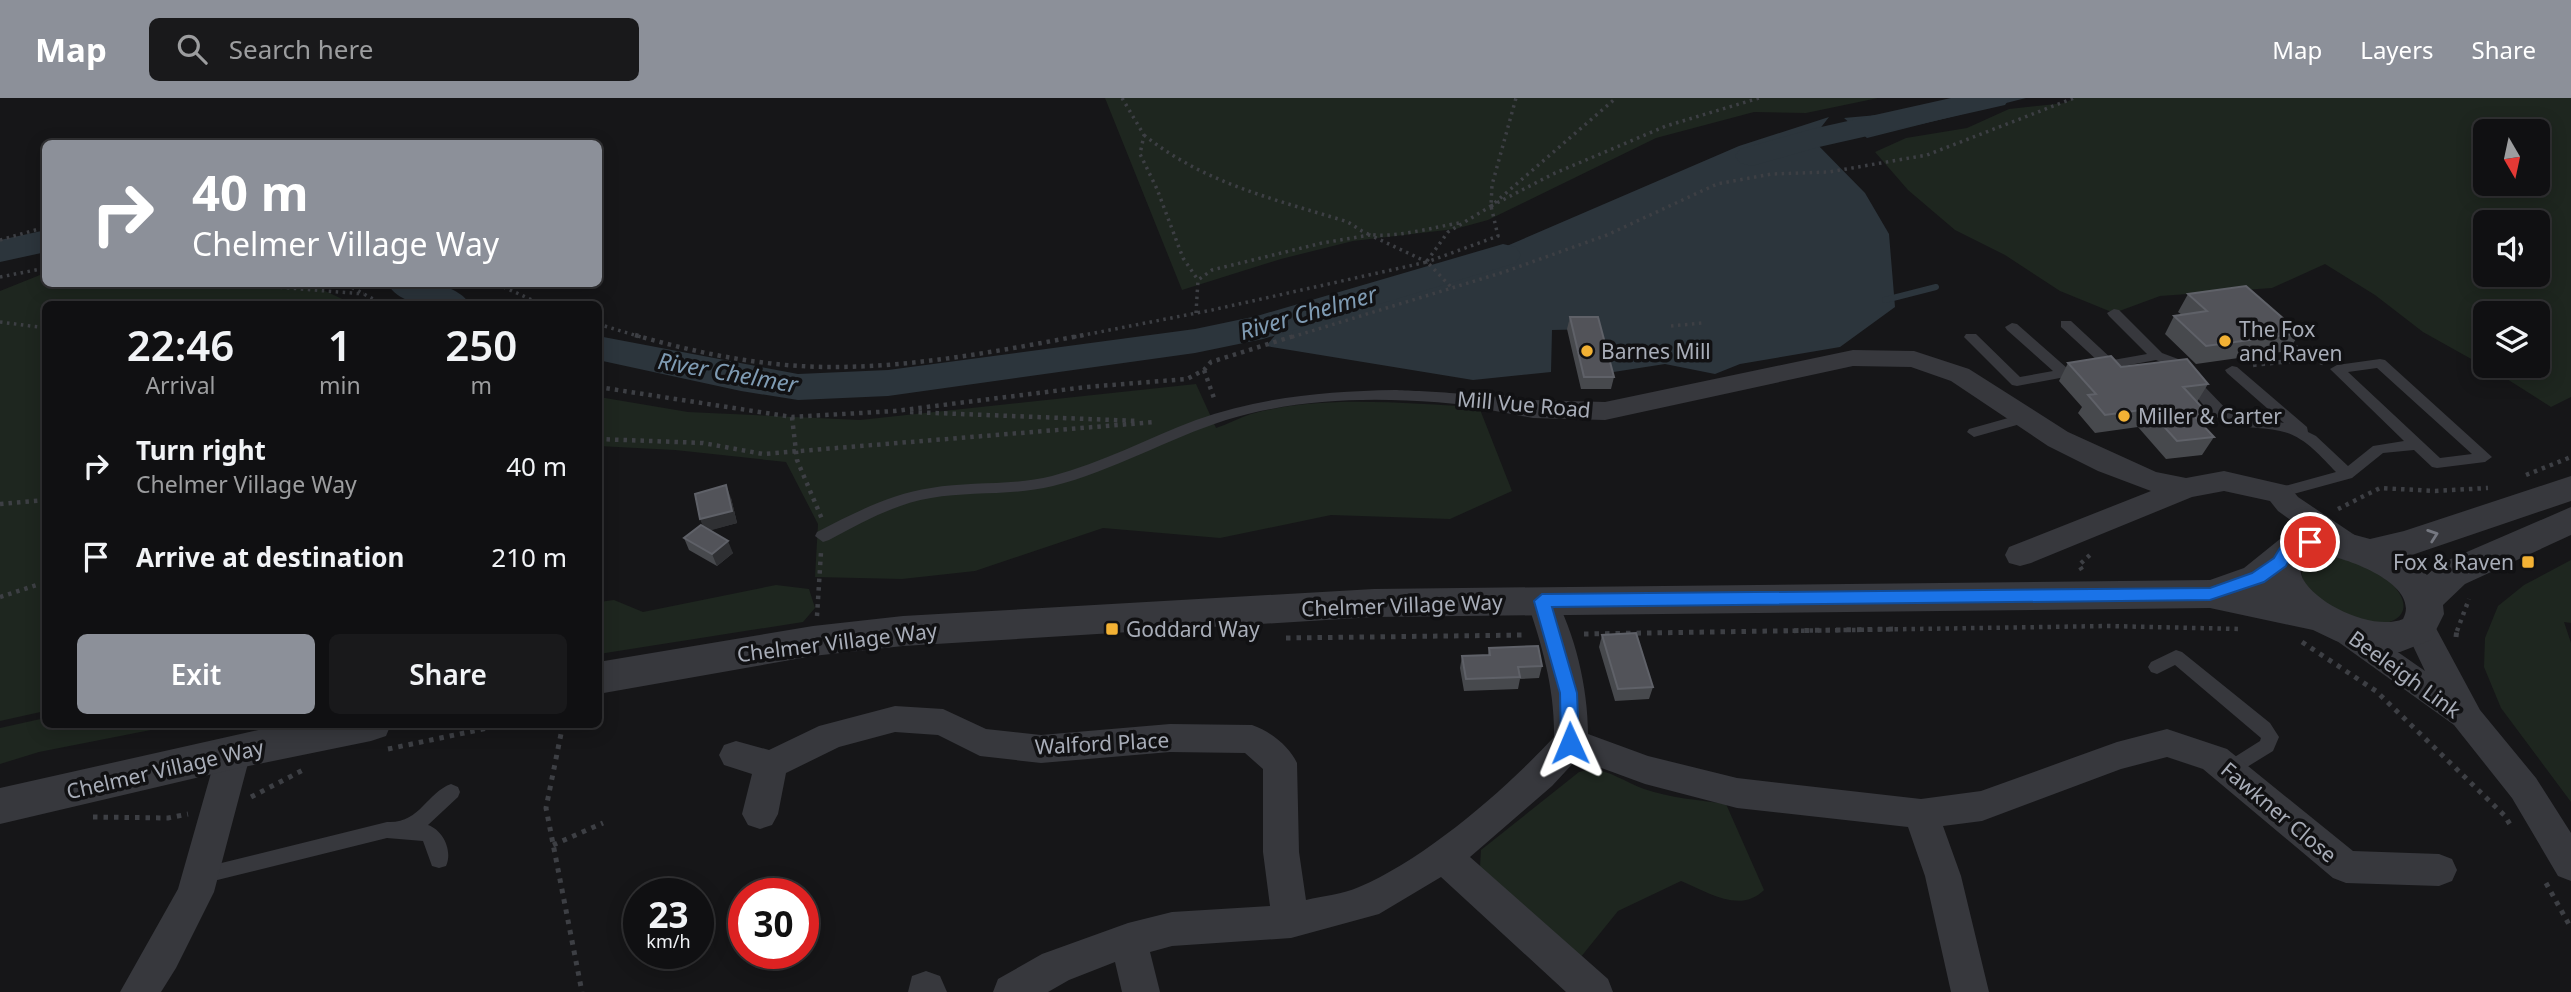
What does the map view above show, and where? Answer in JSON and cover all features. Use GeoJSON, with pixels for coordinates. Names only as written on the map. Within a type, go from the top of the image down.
{"type":"FeatureCollection","features":[{"type":"Feature","properties":{"kind":"street","name":"Mill Vue Road"},"geometry":{"type":"LineString","coordinates":[[1500,404],[1533,409],[1605,411],[1853,358],[1914,359],[1960,375],[2058,439],[2108,464],[2151,481],[2186,488],[2224,481],[2284,498],[2358,549]]}},
{"type":"Feature","properties":{"kind":"street"},"geometry":{"type":"LineString","coordinates":[[2020,555],[2186,488]]}},
{"type":"Feature","properties":{"kind":"street","name":"Chelmer Village Way"},"geometry":{"type":"LineString","coordinates":[[602,677],[813,641],[903,631],[1374,603],[1548,618],[2210,594],[2258,578],[2296,546],[2310,542],[2358,549],[2409,543],[2571,488]]}},
{"type":"Feature","properties":{"kind":"street"},"geometry":{"type":"LineString","coordinates":[[2283,557],[2292,530],[2284,498]]}},
{"type":"Feature","properties":{"kind":"street","name":"Chelmer Village Way"},"geometry":{"type":"LineString","coordinates":[[2210,594],[2320,629],[2388,638],[2407,635],[2452,574],[2571,520]]}},
{"type":"Feature","properties":{"kind":"street","name":"Chelmer Village Way"},"geometry":{"type":"LineString","coordinates":[[2358,549],[2403,574],[2421,614]]}},
{"type":"Feature","properties":{"kind":"street","name":"Chelmer Village Way"},"geometry":{"type":"LineString","coordinates":[[2283,557],[2280,573],[2287,589],[2320,629]]}},
{"type":"Feature","properties":{"kind":"street","name":"Beeleigh Link"},"geometry":{"type":"LineString","coordinates":[[2421,614],[2468,719],[2524,788],[2556,870]]}},
{"type":"Feature","properties":{"kind":"street"},"geometry":{"type":"LineString","coordinates":[[1012,992],[1056,967],[1128,940],[1171,929],[1291,921],[1366,902],[1444,857],[1540,776],[1570,743],[1569,693],[1548,618]]}},
{"type":"Feature","properties":{"kind":"street","name":"Beeleigh Link"},"geometry":{"type":"LineString","coordinates":[[2320,629],[2420,685],[2468,719]]}},
{"type":"Feature","properties":{"kind":"street","name":"Walford Place"},"geometry":{"type":"LineString","coordinates":[[771,765],[831,736],[895,719],[943,722],[981,741],[1041,749],[1170,738],[1252,739],[1280,763],[1281,852],[1291,921]]}},
{"type":"Feature","properties":{"kind":"street","name":"Chelmer Village Way"},"geometry":{"type":"LineString","coordinates":[[0,806],[351,728]]}},
{"type":"Feature","properties":{"kind":"street","name":"Fawkner Close"},"geometry":{"type":"LineString","coordinates":[[1570,743],[1645,771],[1737,793],[1921,814],[1982,806],[2117,756],[2167,743],[2215,759],[2346,867],[2439,870]]}},
{"type":"Feature","properties":{"kind":"street"},"geometry":{"type":"LineString","coordinates":[[139,992],[163,956],[196,892],[234,752]]}},
{"type":"Feature","properties":{"kind":"street"},"geometry":{"type":"LineString","coordinates":[[736,755],[771,765],[760,814]]}},
{"type":"Feature","properties":{"kind":"street"},"geometry":{"type":"LineString","coordinates":[[1921,814],[1943,876],[1970,992]]}},
{"type":"Feature","properties":{"kind":"street"},"geometry":{"type":"LineString","coordinates":[[1444,857],[1594,992]]}},
{"type":"Feature","properties":{"kind":"street"},"geometry":{"type":"LineString","coordinates":[[1128,940],[1141,992]]}},
{"type":"Feature","properties":{"kind":"lane"},"geometry":{"type":"LineString","coordinates":[[2114,313],[2157,356],[2174,362],[2224,415],[2245,422],[2288,428],[2311,439]]}},
{"type":"Feature","properties":{"kind":"lane"},"geometry":{"type":"LineString","coordinates":[[2066,324],[2110,365]]}},
{"type":"Feature","properties":{"kind":"lane"},"geometry":{"type":"LineString","coordinates":[[2012,327],[2064,373]]}},
{"type":"Feature","properties":{"kind":"lane"},"geometry":{"type":"LineString","coordinates":[[1971,337],[2017,382],[2157,356]]}},
{"type":"Feature","properties":{"kind":"lane"},"geometry":{"type":"LineString","coordinates":[[2380,363],[2485,457],[2437,463],[2337,369],[2380,363]]}},
{"type":"Feature","properties":{"kind":"lane"},"geometry":{"type":"LineString","coordinates":[[2232,369],[2347,474]]}},
{"type":"Feature","properties":{"kind":"lane","name":"Mill Vue Road"},"geometry":{"type":"LineString","coordinates":[[822,536],[873,510],[916,495],[1051,482],[1220,417],[1257,407],[1363,396],[1458,397],[1500,404]]}},
{"type":"Feature","properties":{"kind":"lane"},"geometry":{"type":"LineString","coordinates":[[1974,432],[2026,418]]}},
{"type":"Feature","properties":{"kind":"lane"},"geometry":{"type":"LineString","coordinates":[[2284,498],[2347,474],[2373,452],[2417,445]]}},
{"type":"Feature","properties":{"kind":"lane"},"geometry":{"type":"LineString","coordinates":[[2157,667],[2176,657],[2264,728],[2270,737],[2267,746],[2228,770]]}},
{"type":"Feature","properties":{"kind":"lane"},"geometry":{"type":"LineString","coordinates":[[405,829],[429,815],[451,792]]}},
{"type":"Feature","properties":{"kind":"lane"},"geometry":{"type":"LineString","coordinates":[[200,876],[387,830],[405,829],[428,833],[435,840],[439,860]]}},
{"type":"Feature","properties":{"kind":"path"},"geometry":{"type":"LineString","coordinates":[[1122,98],[1144,135],[1166,155],[1213,177],[1325,217],[1349,222],[1428,264],[1452,288]]}},
{"type":"Feature","properties":{"kind":"path"},"geometry":{"type":"LineString","coordinates":[[602,325],[663,342],[768,363],[804,366],[904,362],[1099,335],[1428,264],[1498,236],[1491,206],[1492,185],[1516,98]]}},
{"type":"Feature","properties":{"kind":"path"},"geometry":{"type":"LineString","coordinates":[[1491,206],[1616,98]]}},
{"type":"Feature","properties":{"kind":"path"},"geometry":{"type":"LineString","coordinates":[[1428,264],[1448,232],[1459,223],[1553,174],[1666,126],[1759,98]]}},
{"type":"Feature","properties":{"kind":"path"},"geometry":{"type":"LineString","coordinates":[[602,388],[792,417],[895,411],[1086,387],[1187,379],[1211,362],[1452,288],[1608,235],[1717,184],[1772,174],[1829,172],[1927,155],[2074,98]]}},
{"type":"Feature","properties":{"kind":"path"},"geometry":{"type":"LineString","coordinates":[[1144,135],[1140,153],[1183,258],[1198,280],[1196,313]]}},
{"type":"Feature","properties":{"kind":"path"},"geometry":{"type":"LineString","coordinates":[[1198,280],[1212,270],[1322,243],[1459,223]]}},
{"type":"Feature","properties":{"kind":"path"},"geometry":{"type":"LineString","coordinates":[[0,240],[42,228]]}},
{"type":"Feature","properties":{"kind":"path"},"geometry":{"type":"LineString","coordinates":[[0,277],[42,269]]}},
{"type":"Feature","properties":{"kind":"path"},"geometry":{"type":"LineString","coordinates":[[276,287],[364,294]]}},
{"type":"Feature","properties":{"kind":"path"},"geometry":{"type":"LineString","coordinates":[[351,287],[377,301]]}},
{"type":"Feature","properties":{"kind":"path"},"geometry":{"type":"LineString","coordinates":[[504,287],[534,301]]}},
{"type":"Feature","properties":{"kind":"path"},"geometry":{"type":"LineString","coordinates":[[0,322],[42,327]]}},
{"type":"Feature","properties":{"kind":"path"},"geometry":{"type":"LineString","coordinates":[[1671,326],[1702,323]]}},
{"type":"Feature","properties":{"kind":"path"},"geometry":{"type":"LineString","coordinates":[[2282,335],[2309,359]]}},
{"type":"Feature","properties":{"kind":"path"},"geometry":{"type":"LineString","coordinates":[[2232,369],[2309,359],[2337,369]]}},
{"type":"Feature","properties":{"kind":"path"},"geometry":{"type":"LineString","coordinates":[[1203,370],[1220,417]]}},
{"type":"Feature","properties":{"kind":"path"},"geometry":{"type":"LineString","coordinates":[[602,439],[703,443],[763,454],[1161,422],[895,411]]}},
{"type":"Feature","properties":{"kind":"path"},"geometry":{"type":"LineString","coordinates":[[0,503],[42,500]]}},
{"type":"Feature","properties":{"kind":"path"},"geometry":{"type":"LineString","coordinates":[[0,597],[42,583]]}},
{"type":"Feature","properties":{"kind":"path"},"geometry":{"type":"LineString","coordinates":[[2455,643],[2459,620],[2472,596]]}},
{"type":"Feature","properties":{"kind":"path"},"geometry":{"type":"LineString","coordinates":[[1281,638],[1548,618],[2197,626],[2251,630]]}},
{"type":"Feature","properties":{"kind":"path"},"geometry":{"type":"LineString","coordinates":[[2320,629],[2376,691],[2505,816],[2519,840]]}},
{"type":"Feature","properties":{"kind":"path"},"geometry":{"type":"LineString","coordinates":[[2376,691],[2420,685]]}},
{"type":"Feature","properties":{"kind":"path"},"geometry":{"type":"LineString","coordinates":[[562,728],[546,808],[582,992]]}},
{"type":"Feature","properties":{"kind":"path"},"geometry":{"type":"LineString","coordinates":[[553,845],[603,823]]}},
{"type":"Feature","properties":{"kind":"path"},"geometry":{"type":"LineString","coordinates":[[2556,870],[2571,928]]}},
{"type":"Feature","properties":{"kind":"shaded area"},"geometry":{"type":"Polygon","coordinates":[[[1105,98],[1878,98],[1806,113],[1754,112],[1656,138],[1488,220],[1455,229],[1353,241],[1281,259],[1182,290],[1105,98]]]}},
{"type":"Feature","properties":{"kind":"shaded area"},"geometry":{"type":"Polygon","coordinates":[[[1964,98],[2026,98],[1867,138],[1844,118],[1911,112],[1964,98]]]}},
{"type":"Feature","properties":{"kind":"shaded area"},"geometry":{"type":"Polygon","coordinates":[[[2074,98],[2571,98],[2571,397],[2551,407],[2505,378],[2550,378],[2550,301],[2473,301],[2473,360],[2423,332],[2375,295],[2325,264],[2272,288],[2160,296],[2114,313],[2060,291],[2005,255],[1955,230],[1908,190],[1875,152],[1906,138],[1967,128],[2009,109],[2065,103],[2074,98]]]}},
{"type":"Feature","properties":{"kind":"shaded area"},"geometry":{"type":"Polygon","coordinates":[[[1829,117],[1812,139],[1865,193],[1889,234],[1895,307],[1840,347],[1740,364],[1715,374],[1665,364],[1607,373],[1597,329],[1552,330],[1551,372],[1473,380],[1266,346],[1290,318],[1417,285],[1450,270],[1445,268],[1481,257],[1739,146],[1829,117]]]}},
{"type":"Feature","properties":{"kind":"shaded area"},"geometry":{"type":"Polygon","coordinates":[[[42,274],[42,287],[316,287],[347,301],[42,301],[42,712],[0,721],[0,291],[42,274]]]}},
{"type":"Feature","properties":{"kind":"shaded area"},"geometry":{"type":"Polygon","coordinates":[[[1196,384],[1216,428],[1251,414],[1307,404],[1365,402],[1479,407],[1512,491],[1450,519],[1331,515],[1220,538],[1103,528],[975,571],[902,579],[815,577],[818,524],[786,462],[675,450],[602,446],[602,398],[688,412],[860,420],[1196,384]]]}},
{"type":"Feature","properties":{"kind":"shaded area"},"geometry":{"type":"Polygon","coordinates":[[[2334,555],[2382,574],[2400,595],[2404,605],[2402,613],[2387,623],[2366,623],[2313,597],[2302,576],[2304,565],[2320,557],[2334,555]]]}},
{"type":"Feature","properties":{"kind":"shaded area"},"geometry":{"type":"Polygon","coordinates":[[[2571,560],[2571,623],[2564,622],[2571,643],[2571,802],[2501,708],[2484,667],[2485,638],[2498,606],[2524,585],[2571,560]]]}},
{"type":"Feature","properties":{"kind":"shaded area"},"geometry":{"type":"Polygon","coordinates":[[[776,585],[809,589],[815,608],[803,622],[602,654],[602,602],[614,600],[643,612],[776,585]]]}},
{"type":"Feature","properties":{"kind":"shaded area"},"geometry":{"type":"Polygon","coordinates":[[[42,719],[42,728],[161,728],[39,752],[0,764],[0,728],[42,719]]]}},
{"type":"Feature","properties":{"kind":"shaded area"},"geometry":{"type":"Polygon","coordinates":[[[1591,769],[1612,774],[1654,792],[1726,804],[1764,890],[1755,897],[1734,901],[1681,881],[1618,911],[1580,958],[1480,867],[1481,850],[1579,772],[1591,769]]]}},
{"type":"Feature","properties":{"kind":"building"},"geometry":{"type":"Polygon","coordinates":[[[2246,286],[2300,333],[2206,346],[2174,316],[2207,311],[2188,294],[2246,286]]]}},
{"type":"Feature","properties":{"kind":"building"},"geometry":{"type":"Polygon","coordinates":[[[1570,317],[1598,317],[1614,377],[1584,377],[1570,317]]]}},
{"type":"Feature","properties":{"kind":"building"},"geometry":{"type":"Polygon","coordinates":[[[2111,356],[2121,367],[2187,359],[2208,384],[2183,387],[2210,416],[2196,418],[2214,437],[2177,441],[2148,409],[2105,415],[2088,395],[2096,394],[2068,363],[2111,356]]]}},
{"type":"Feature","properties":{"kind":"building"},"geometry":{"type":"Polygon","coordinates":[[[726,485],[732,511],[700,519],[695,494],[726,485]]]}},
{"type":"Feature","properties":{"kind":"building"},"geometry":{"type":"Polygon","coordinates":[[[701,525],[728,541],[712,554],[684,538],[701,525]]]}},
{"type":"Feature","properties":{"kind":"building"},"geometry":{"type":"Polygon","coordinates":[[[1636,633],[1653,687],[1618,689],[1602,635],[1636,633]]]}},
{"type":"Feature","properties":{"kind":"building"},"geometry":{"type":"Polygon","coordinates":[[[1538,646],[1542,666],[1518,667],[1520,677],[1466,679],[1462,656],[1490,655],[1489,648],[1538,646]]]}},
{"type":"Feature","properties":{"kind":"waterway","name":"River Chelmer"},"geometry":{"type":"LineString","coordinates":[[1752,156],[1812,139],[1994,98]]}},
{"type":"Feature","properties":{"kind":"waterway","name":"River Chelmer"},"geometry":{"type":"LineString","coordinates":[[0,251],[42,242]]}},
{"type":"Feature","properties":{"kind":"waterway","name":"River Chelmer"},"geometry":{"type":"LineString","coordinates":[[602,349],[798,387],[888,383],[1195,341],[1263,327],[1503,255]]}},
{"type":"Feature","properties":{"kind":"waterway","name":"River Chelmer"},"geometry":{"type":"LineString","coordinates":[[413,287],[444,301]]}},
{"type":"Feature","properties":{"kind":"waterway"},"geometry":{"type":"LineString","coordinates":[[1885,300],[1936,287]]}},
{"type":"Feature","properties":{"kind":"waterway"},"geometry":{"type":"LineString","coordinates":[[1263,327],[1290,332]]}},
{"type":"Feature","properties":{"kind":"place","name":"The Fox and Raven"},"geometry":{"type":"Point","coordinates":[2225,341]}},
{"type":"Feature","properties":{"kind":"place","name":"Barnes Mill"},"geometry":{"type":"Point","coordinates":[1587,351]}},
{"type":"Feature","properties":{"kind":"place","name":"Miller & Carter"},"geometry":{"type":"Point","coordinates":[2124,416]}},
{"type":"Feature","properties":{"kind":"place","name":"Fox & Raven"},"geometry":{"type":"Point","coordinates":[2528,562]}},
{"type":"Feature","properties":{"kind":"place","name":"Goddard Way"},"geometry":{"type":"Point","coordinates":[1112,629]}},
{"type":"Feature","properties":{"kind":"route"},"geometry":{"type":"LineString","coordinates":[[1570,743],[1572,726],[1569,693],[1542,601],[2210,594],[2258,578],[2280,562],[2286,552],[2310,542]]}}]}
